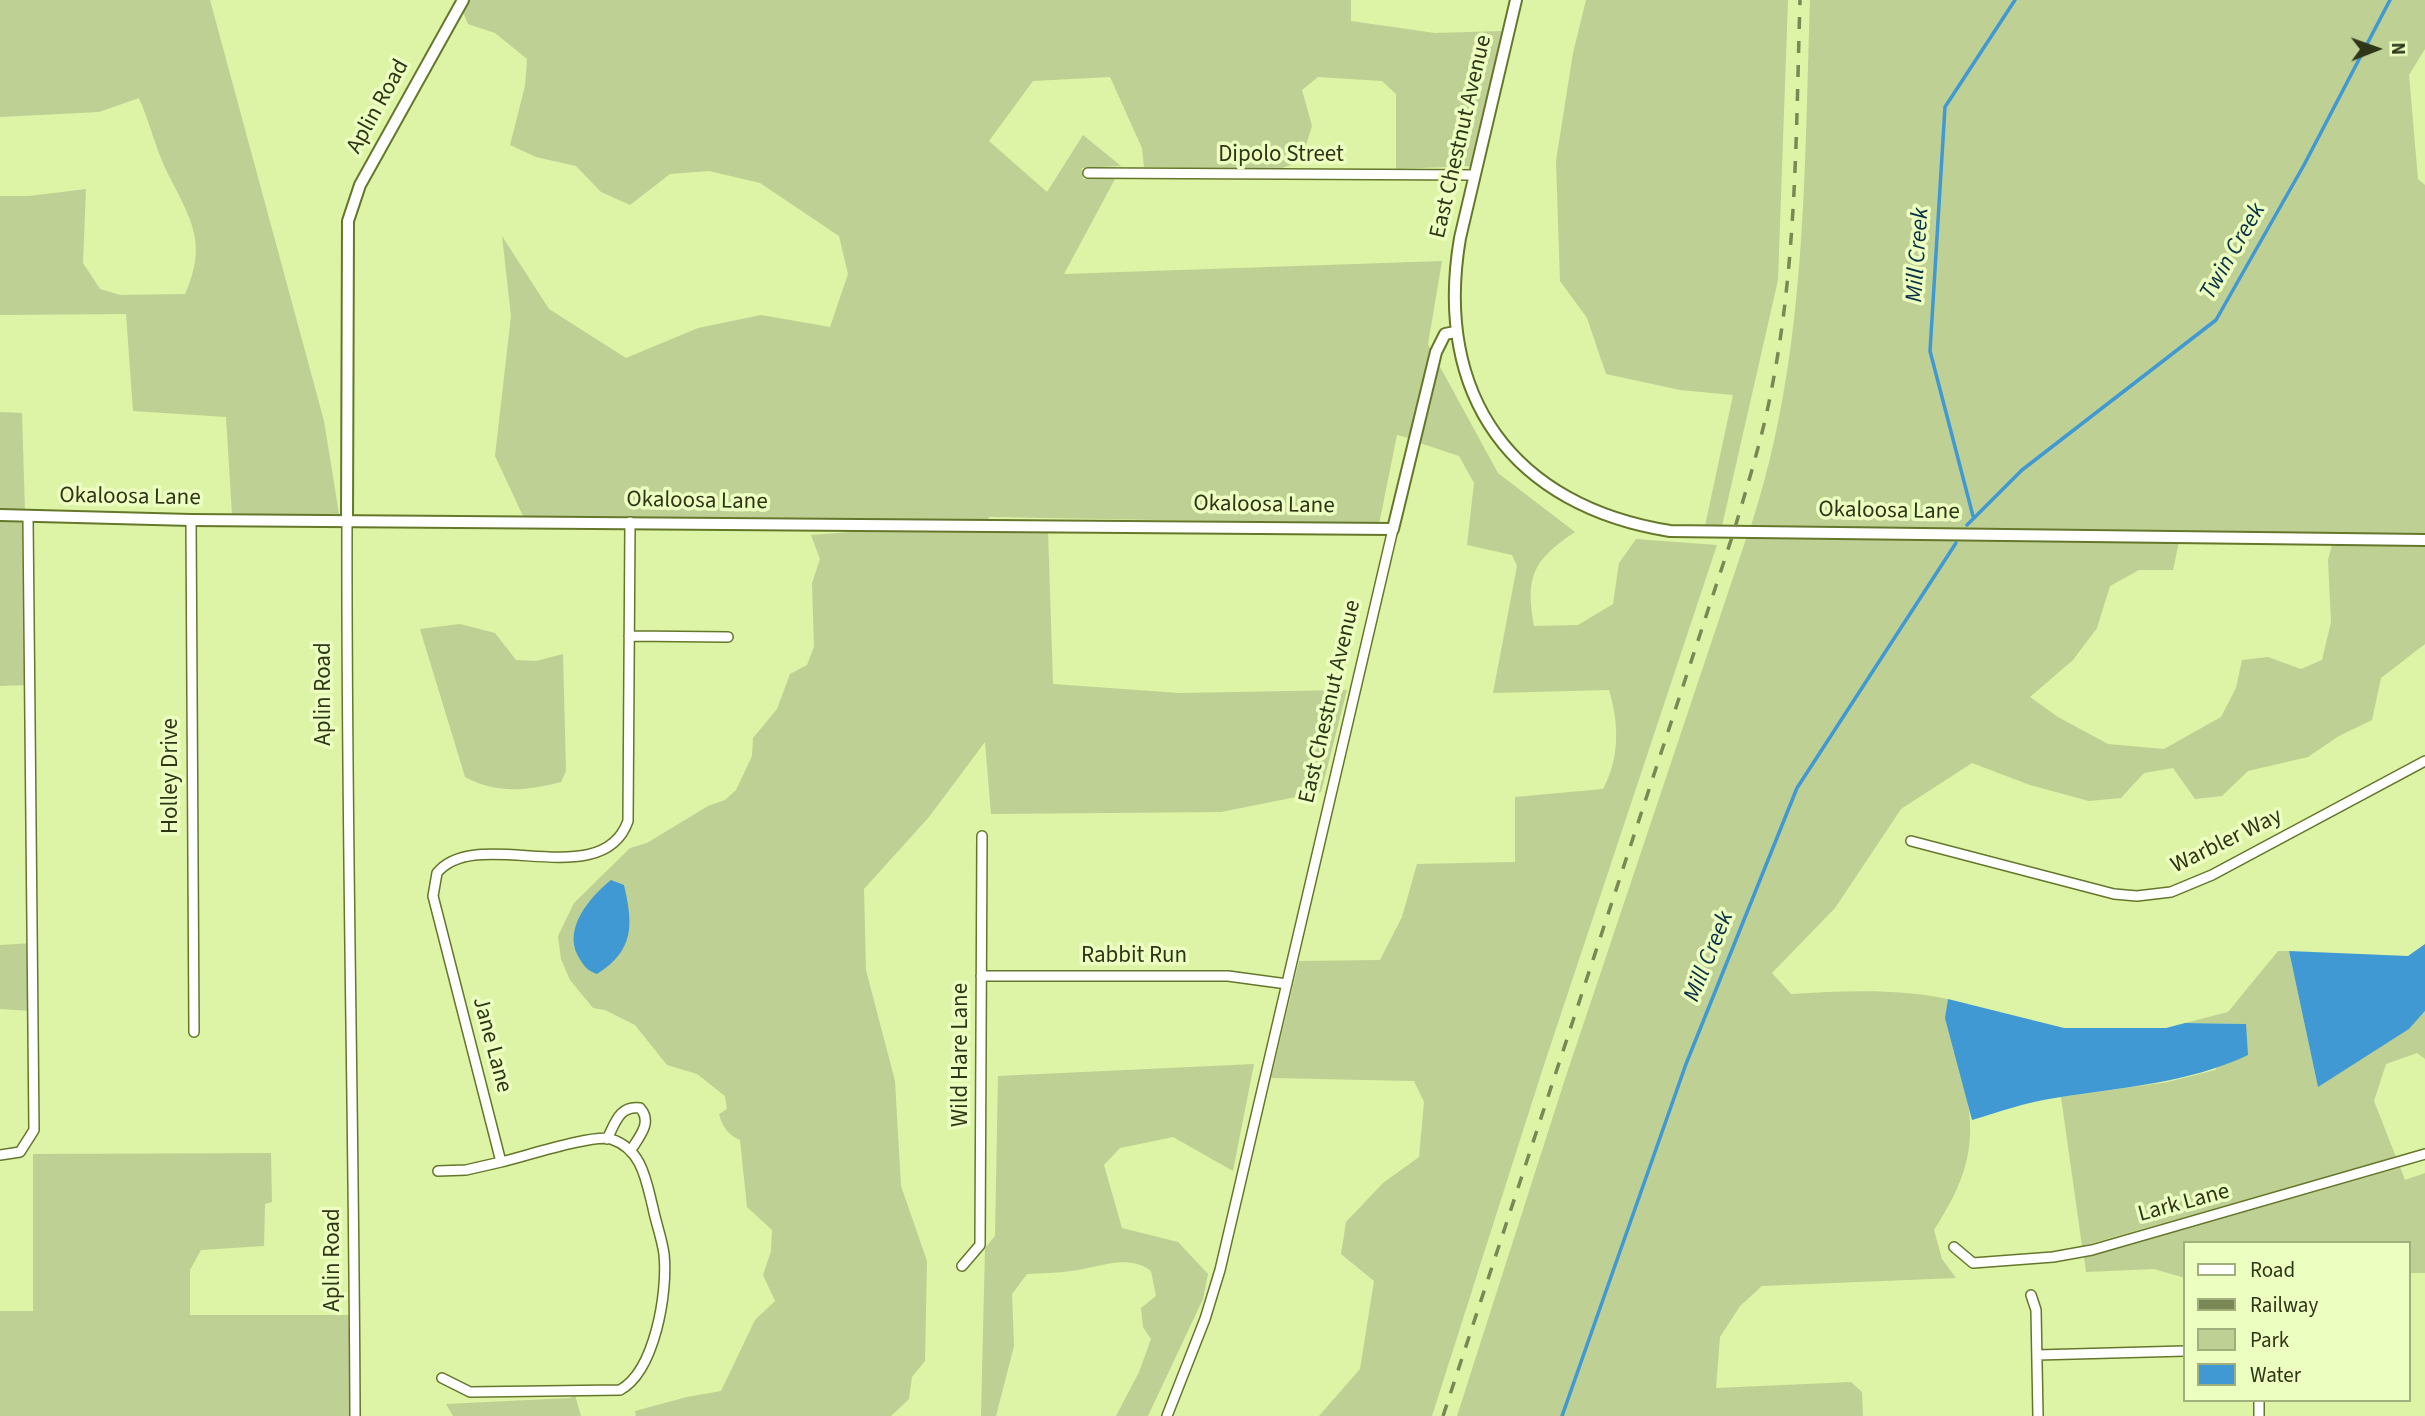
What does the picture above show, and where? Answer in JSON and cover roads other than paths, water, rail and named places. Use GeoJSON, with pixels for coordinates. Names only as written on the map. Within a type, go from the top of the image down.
{"type":"FeatureCollection","features":[{"type":"Feature","properties":{"kind":"street","name":"Aplin Road"},"geometry":{"type":"LineString","coordinates":[[355,1416],[355,1151],[346,826],[348,222],[359,185],[463,0]]}},
{"type":"Feature","properties":{"kind":"street","name":"East Chestnut Avenue"},"geometry":{"type":"LineString","coordinates":[[1167,1416],[1205,1319],[1220,1270],[1436,352],[1445,334],[1455,332],[1455,267],[1516,0]]}},
{"type":"Feature","properties":{"kind":"street","name":"Dipolo Street"},"geometry":{"type":"LineString","coordinates":[[1088,173],[1474,175]]}},
{"type":"Feature","properties":{"kind":"street","name":"Okaloosa Lane"},"geometry":{"type":"LineString","coordinates":[[1455,332],[1462,365],[1474,396],[1491,428],[1507,449],[1534,475],[1570,500],[1630,525],[1670,531],[2425,540]]}},
{"type":"Feature","properties":{"kind":"street","name":"Okaloosa Lane"},"geometry":{"type":"LineString","coordinates":[[0,515],[28,518],[191,520],[347,519],[1393,529]]}},
{"type":"Feature","properties":{"kind":"street"},"geometry":{"type":"LineString","coordinates":[[0,1155],[20,1152],[34,1130],[28,518]]}},
{"type":"Feature","properties":{"kind":"street","name":"Holley Drive"},"geometry":{"type":"LineString","coordinates":[[191,520],[194,1032]]}},
{"type":"Feature","properties":{"kind":"street","name":"Jane Lane"},"geometry":{"type":"LineString","coordinates":[[502,1162],[436,911],[434,884],[442,867],[465,856],[588,855],[618,841],[628,821],[630,522]]}},
{"type":"Feature","properties":{"kind":"street"},"geometry":{"type":"LineString","coordinates":[[629,636],[728,637]]}},
{"type":"Feature","properties":{"kind":"street","name":"Warbler Way"},"geometry":{"type":"LineString","coordinates":[[1912,841],[2114,894],[2137,896],[2171,892],[2212,876],[2425,761]]}},
{"type":"Feature","properties":{"kind":"street","name":"Wild Hare Lane"},"geometry":{"type":"LineString","coordinates":[[962,1266],[980,1245],[982,836]]}},
{"type":"Feature","properties":{"kind":"street","name":"Rabbit Run"},"geometry":{"type":"LineString","coordinates":[[981,976],[1228,976],[1287,984]]}},
{"type":"Feature","properties":{"kind":"street"},"geometry":{"type":"LineString","coordinates":[[607,1139],[621,1112],[631,1107],[640,1108],[645,1114],[646,1123],[631,1150]]}},
{"type":"Feature","properties":{"kind":"street"},"geometry":{"type":"LineString","coordinates":[[438,1171],[466,1170],[607,1139],[631,1150],[643,1170],[664,1252],[665,1272],[647,1360],[631,1385],[609,1392],[470,1392],[442,1378]]}},
{"type":"Feature","properties":{"kind":"street","name":"Lark Lane"},"geometry":{"type":"LineString","coordinates":[[1954,1247],[1973,1264],[2042,1258],[2092,1250],[2425,1154]]}},
{"type":"Feature","properties":{"kind":"street"},"geometry":{"type":"LineString","coordinates":[[2031,1295],[2036,1310],[2038,1416]]}},
{"type":"Feature","properties":{"kind":"street"},"geometry":{"type":"LineString","coordinates":[[2038,1354],[2184,1351]]}},
{"type":"Feature","properties":{"kind":"water"},"geometry":{"type":"Polygon","coordinates":[[[611,880],[624,885],[629,912],[628,935],[619,955],[597,974],[590,971],[578,956],[574,935],[576,924],[587,904],[611,880]]]}},
{"type":"Feature","properties":{"kind":"water"},"geometry":{"type":"Polygon","coordinates":[[[2425,944],[2425,1011],[2409,1029],[2318,1087],[2289,951],[2408,956],[2425,944]]]}},
{"type":"Feature","properties":{"kind":"water"},"geometry":{"type":"Polygon","coordinates":[[[1948,999],[2064,1028],[2166,1028],[2185,1023],[2246,1024],[2248,1055],[2225,1065],[2177,1078],[2045,1100],[1972,1120],[1945,1018],[1948,999]]]}},
{"type":"Feature","properties":{"kind":"waterway","name":"Mill Creek"},"geometry":{"type":"LineString","coordinates":[[1973,516],[1930,351],[1945,107],[2015,0]]}},
{"type":"Feature","properties":{"kind":"waterway","name":"Twin Creek"},"geometry":{"type":"LineString","coordinates":[[1967,525],[2022,470],[2216,320],[2304,165],[2390,0]]}},
{"type":"Feature","properties":{"kind":"waterway","name":"Mill Creek"},"geometry":{"type":"LineString","coordinates":[[1562,1416],[1686,1064],[1797,788],[1956,543]]}},
{"type":"Feature","properties":{"kind":"railway"},"geometry":{"type":"LineString","coordinates":[[1443,1416],[1734,531],[1760,441],[1780,339],[1791,242],[1800,0]]}}]}
